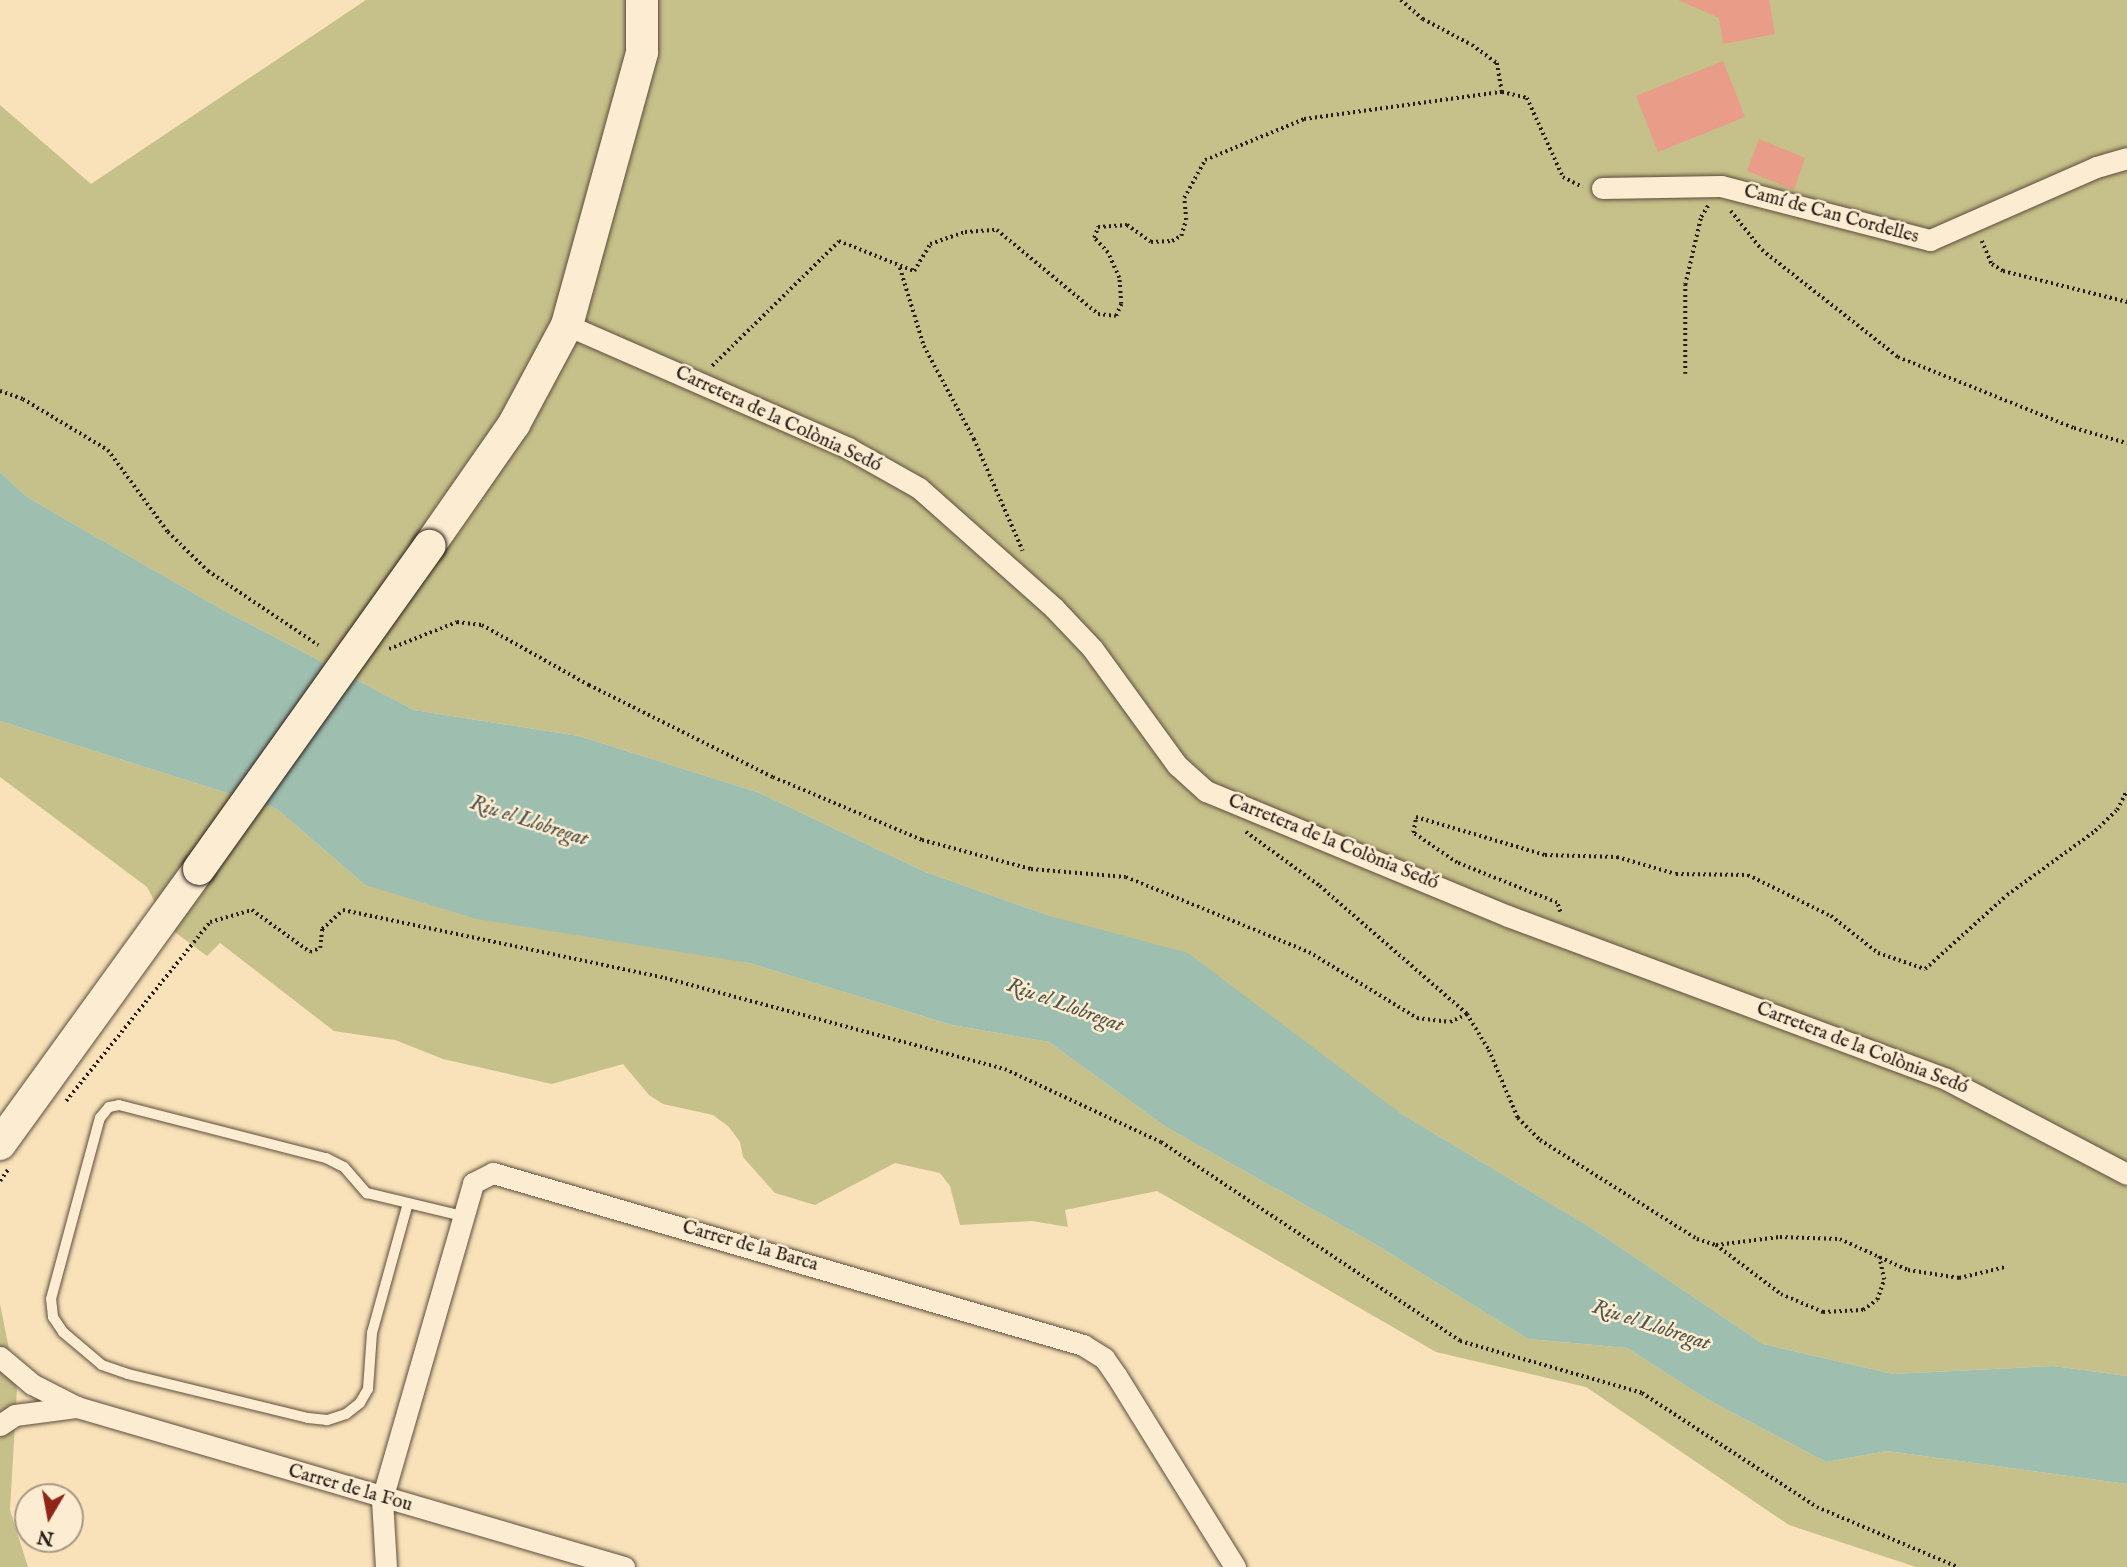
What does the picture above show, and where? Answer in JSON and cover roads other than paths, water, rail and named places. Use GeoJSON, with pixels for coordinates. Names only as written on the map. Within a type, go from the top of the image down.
{"type":"FeatureCollection","features":[{"type":"Feature","properties":{"kind":"main road"},"geometry":{"type":"LineString","coordinates":[[8,1152],[199,869],[514,424],[567,325],[642,52],[642,0]]}},
{"type":"Feature","properties":{"kind":"street","name":"Camí de Can Cordelles"},"geometry":{"type":"LineString","coordinates":[[1602,188],[1721,186],[1930,240],[1979,222],[2096,167],[2127,158]]}},
{"type":"Feature","properties":{"kind":"street","name":"Carretera de la Colònia Sedó"},"geometry":{"type":"LineString","coordinates":[[567,325],[848,448],[919,488],[1054,608],[1092,648],[1177,765],[1206,791],[1566,938],[1946,1079],[2127,1174]]}},
{"type":"Feature","properties":{"kind":"street","name":"Carrer de la Barca"},"geometry":{"type":"LineString","coordinates":[[386,1567],[382,1499],[473,1183],[493,1173],[1083,1345],[1104,1358],[1116,1375],[1235,1567]]}},
{"type":"Feature","properties":{"kind":"street","name":"Carrer de la Fou"},"geometry":{"type":"LineString","coordinates":[[0,1357],[32,1384],[77,1407],[382,1499],[624,1567]]}},
{"type":"Feature","properties":{"kind":"street","name":"Carrer de la Fou"},"geometry":{"type":"LineString","coordinates":[[0,1425],[15,1415],[77,1407]]}},
{"type":"Feature","properties":{"kind":"lane"},"geometry":{"type":"LineString","coordinates":[[408,1203],[372,1334],[368,1389],[360,1404],[346,1414],[327,1420],[308,1418],[128,1374],[102,1365],[63,1332],[53,1317],[51,1299],[100,1118],[108,1107],[119,1105],[326,1157],[344,1167],[368,1193],[463,1216]]}},
{"type":"Feature","properties":{"kind":"water","name":"Riu el Llobregat"},"geometry":{"type":"Polygon","coordinates":[[[0,472],[27,497],[223,610],[414,710],[579,736],[760,793],[923,871],[1050,916],[1188,953],[1400,1113],[1590,1227],[1763,1344],[1893,1374],[2053,1366],[2127,1376],[2127,1484],[1887,1451],[1826,1462],[1705,1398],[1627,1348],[1528,1339],[1373,1243],[1166,1127],[1049,1042],[952,1025],[749,963],[477,919],[365,885],[277,809],[0,721],[0,472]]]}}]}
